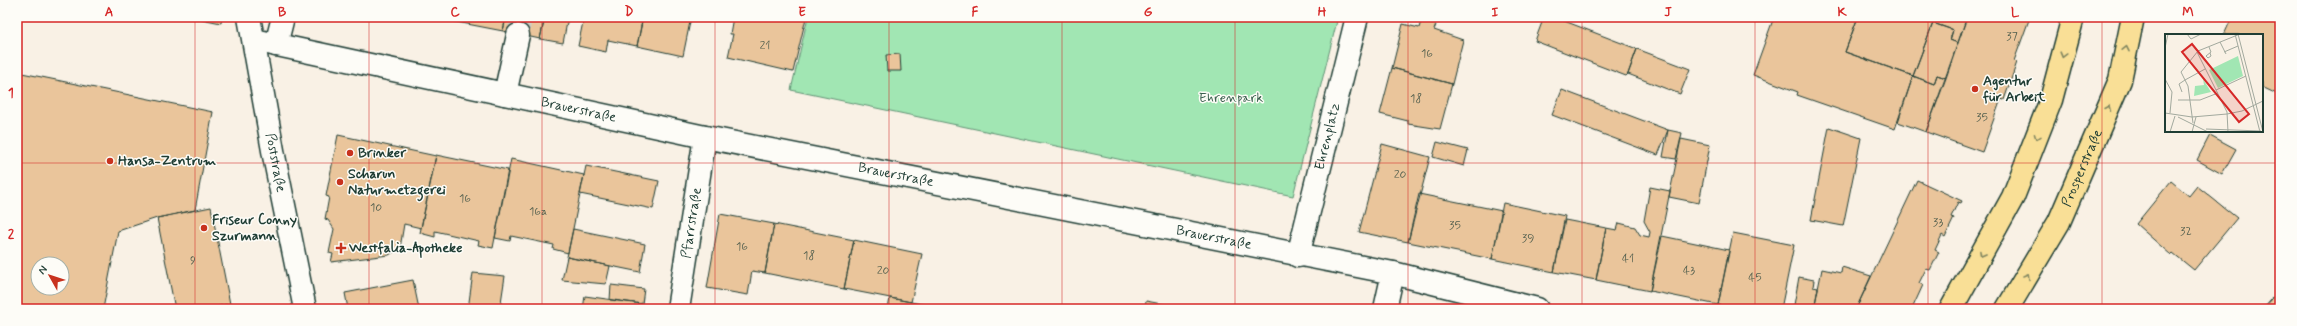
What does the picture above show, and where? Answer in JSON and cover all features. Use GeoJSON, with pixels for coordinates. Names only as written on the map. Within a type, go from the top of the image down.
{"type":"FeatureCollection","features":[{"type":"Feature","properties":{"kind":"main road"},"geometry":{"type":"LineString","coordinates":[[1951,309],[2013,197],[2051,100],[2073,17]]}},
{"type":"Feature","properties":{"kind":"main road","name":"Prosperstraße"},"geometry":{"type":"LineString","coordinates":[[2007,309],[2059,222],[2120,80],[2133,17]]}},
{"type":"Feature","properties":{"kind":"street","name":"Poststraße"},"geometry":{"type":"LineString","coordinates":[[249,17],[274,156],[306,309]]}},
{"type":"Feature","properties":{"kind":"street"},"geometry":{"type":"LineString","coordinates":[[276,45],[283,17]]}},
{"type":"Feature","properties":{"kind":"street","name":"Ehrenplatz"},"geometry":{"type":"LineString","coordinates":[[1298,256],[1356,17]]}},
{"type":"Feature","properties":{"kind":"street"},"geometry":{"type":"LineString","coordinates":[[505,94],[518,35]]}},
{"type":"Feature","properties":{"kind":"street","name":"Brauerstraße"},"geometry":{"type":"LineString","coordinates":[[254,40],[705,137],[1298,256],[1393,273],[1537,309]]}},
{"type":"Feature","properties":{"kind":"street","name":"Pfarrstraße"},"geometry":{"type":"LineString","coordinates":[[678,309],[705,137]]}},
{"type":"Feature","properties":{"kind":"street"},"geometry":{"type":"LineString","coordinates":[[1384,309],[1393,273]]}},
{"type":"Feature","properties":{"kind":"green space","name":"Ehrenpark"},"geometry":{"type":"Polygon","coordinates":[[[808,17],[1338,17],[1293,196],[791,90],[808,17]]]}},
{"type":"Feature","properties":{"kind":"building"},"geometry":{"type":"Polygon","coordinates":[[[192,17],[222,17],[221,23],[192,17]]]}},
{"type":"Feature","properties":{"kind":"building"},"geometry":{"type":"Polygon","coordinates":[[[431,17],[506,17],[503,31],[431,17]]]}},
{"type":"Feature","properties":{"kind":"building"},"geometry":{"type":"Polygon","coordinates":[[[506,17],[545,17],[540,39],[503,31],[506,17]]]}},
{"type":"Feature","properties":{"kind":"building"},"geometry":{"type":"Polygon","coordinates":[[[545,17],[568,17],[563,43],[540,39],[545,17]]]}},
{"type":"Feature","properties":{"kind":"building"},"geometry":{"type":"Polygon","coordinates":[[[584,17],[643,17],[637,46],[608,40],[606,52],[578,46],[584,17]]]}},
{"type":"Feature","properties":{"kind":"building"},"geometry":{"type":"Polygon","coordinates":[[[643,17],[691,17],[683,56],[637,46],[643,17]]]}},
{"type":"Feature","properties":{"kind":"building"},"geometry":{"type":"Polygon","coordinates":[[[733,17],[806,18],[793,72],[728,57],[733,34],[730,34],[733,17]]]}},
{"type":"Feature","properties":{"kind":"building"},"geometry":{"type":"Polygon","coordinates":[[[1544,17],[1554,17],[1637,49],[1628,74],[1626,76],[1535,41],[1544,17]]]}},
{"type":"Feature","properties":{"kind":"building"},"geometry":{"type":"Polygon","coordinates":[[[1774,17],[1858,17],[1845,52],[1913,76],[1895,129],[1797,95],[1798,92],[1753,75],[1774,17]]]}},
{"type":"Feature","properties":{"kind":"building"},"geometry":{"type":"Polygon","coordinates":[[[1858,17],[1917,17],[1933,23],[1913,76],[1845,52],[1858,17]]]}},
{"type":"Feature","properties":{"kind":"building"},"geometry":{"type":"Polygon","coordinates":[[[1917,17],[1935,17],[1933,23],[1917,17]]]}},
{"type":"Feature","properties":{"kind":"building"},"geometry":{"type":"Polygon","coordinates":[[[1935,17],[1967,17],[1958,43],[1950,40],[1953,30],[1933,23],[1935,17]]]}},
{"type":"Feature","properties":{"kind":"building","name":"Agentur für Arbeit"},"geometry":{"type":"Polygon","coordinates":[[[1967,17],[2030,17],[2014,61],[2017,62],[2004,100],[2001,99],[1982,152],[1926,132],[1967,17]]]}},
{"type":"Feature","properties":{"kind":"building"},"geometry":{"type":"Polygon","coordinates":[[[2232,17],[2280,17],[2279,95],[2263,87],[2263,34],[2224,34],[2232,17]]]}},
{"type":"Feature","properties":{"kind":"building"},"geometry":{"type":"Polygon","coordinates":[[[1421,21],[1436,25],[1434,30],[1463,40],[1452,84],[1392,68],[1403,24],[1419,28],[1421,21]]]}},
{"type":"Feature","properties":{"kind":"building"},"geometry":{"type":"Polygon","coordinates":[[[1933,23],[1953,30],[1950,40],[1958,43],[1946,78],[1937,75],[1934,84],[1913,76],[1933,23]]]}},
{"type":"Feature","properties":{"kind":"building"},"geometry":{"type":"Polygon","coordinates":[[[1637,49],[1690,69],[1680,94],[1628,74],[1637,49]]]}},
{"type":"Feature","properties":{"kind":"building"},"geometry":{"type":"Polygon","coordinates":[[[900,54],[901,71],[887,71],[886,55],[900,54]]]}},
{"type":"Feature","properties":{"kind":"building"},"geometry":{"type":"Polygon","coordinates":[[[1392,68],[1452,84],[1440,129],[1408,124],[1408,121],[1380,114],[1392,68]]]}},
{"type":"Feature","properties":{"kind":"building","name":"Hansa-Zentrum"},"geometry":{"type":"Polygon","coordinates":[[[17,72],[213,112],[195,210],[157,218],[118,231],[103,309],[17,309],[17,72]]]}},
{"type":"Feature","properties":{"kind":"building"},"geometry":{"type":"Polygon","coordinates":[[[1937,75],[1946,78],[1926,132],[1898,122],[1913,76],[1934,84],[1937,75]]]}},
{"type":"Feature","properties":{"kind":"building"},"geometry":{"type":"Polygon","coordinates":[[[1562,90],[1668,130],[1658,155],[1552,115],[1562,90]]]}},
{"type":"Feature","properties":{"kind":"building"},"geometry":{"type":"Polygon","coordinates":[[[1829,127],[1861,138],[1843,226],[1811,220],[1829,127]]]}},
{"type":"Feature","properties":{"kind":"building"},"geometry":{"type":"Polygon","coordinates":[[[1668,130],[1682,133],[1676,159],[1663,157],[1668,130]]]}},
{"type":"Feature","properties":{"kind":"building"},"geometry":{"type":"Polygon","coordinates":[[[338,135],[436,156],[421,228],[404,224],[400,248],[389,255],[331,262],[333,254],[329,253],[334,229],[328,220],[325,219],[329,197],[326,196],[338,135]]]}},
{"type":"Feature","properties":{"kind":"building"},"geometry":{"type":"Polygon","coordinates":[[[2210,135],[2236,149],[2222,174],[2197,160],[2210,135]]]}},
{"type":"Feature","properties":{"kind":"building"},"geometry":{"type":"Polygon","coordinates":[[[1681,139],[1710,145],[1699,203],[1669,197],[1681,139]]]}},
{"type":"Feature","properties":{"kind":"building"},"geometry":{"type":"Polygon","coordinates":[[[1437,142],[1468,150],[1464,166],[1433,157],[1437,142]]]}},
{"type":"Feature","properties":{"kind":"building"},"geometry":{"type":"Polygon","coordinates":[[[1382,144],[1430,157],[1408,242],[1359,232],[1382,144]]]}},
{"type":"Feature","properties":{"kind":"building"},"geometry":{"type":"Polygon","coordinates":[[[436,155],[508,170],[493,248],[478,245],[479,241],[435,231],[435,237],[420,233],[436,155]]]}},
{"type":"Feature","properties":{"kind":"building"},"geometry":{"type":"Polygon","coordinates":[[[511,159],[584,175],[568,253],[553,249],[554,245],[511,236],[510,241],[495,238],[511,159]]]}},
{"type":"Feature","properties":{"kind":"building"},"geometry":{"type":"Polygon","coordinates":[[[586,166],[659,181],[653,209],[580,194],[586,166]]]}},
{"type":"Feature","properties":{"kind":"building"},"geometry":{"type":"Polygon","coordinates":[[[1917,180],[1962,201],[1961,203],[1958,202],[1951,217],[1954,218],[1945,237],[1942,235],[1935,250],[1939,252],[1930,270],[1926,269],[1919,283],[1923,285],[1912,309],[1856,309],[1917,180]]]}},
{"type":"Feature","properties":{"kind":"building"},"geometry":{"type":"Polygon","coordinates":[[[2171,181],[2189,196],[2197,186],[2237,218],[2194,270],[2173,253],[2171,255],[2136,224],[2171,181]]]}},
{"type":"Feature","properties":{"kind":"building"},"geometry":{"type":"Polygon","coordinates":[[[1650,187],[1670,191],[1650,291],[1596,280],[1606,228],[1617,230],[1619,223],[1635,227],[1640,235],[1649,237],[1650,232],[1644,221],[1650,187]]]}},
{"type":"Feature","properties":{"kind":"building"},"geometry":{"type":"Polygon","coordinates":[[[1419,194],[1502,211],[1492,259],[1408,242],[1419,194]]]}},
{"type":"Feature","properties":{"kind":"building"},"geometry":{"type":"Polygon","coordinates":[[[1503,203],[1565,216],[1554,272],[1492,259],[1503,203]]]}},
{"type":"Feature","properties":{"kind":"building"},"geometry":{"type":"Polygon","coordinates":[[[211,207],[230,304],[207,309],[175,309],[157,218],[211,207]]]}},
{"type":"Feature","properties":{"kind":"building"},"geometry":{"type":"Polygon","coordinates":[[[720,214],[774,224],[765,273],[752,271],[748,295],[707,288],[720,214]]]}},
{"type":"Feature","properties":{"kind":"building"},"geometry":{"type":"Polygon","coordinates":[[[1565,220],[1606,228],[1596,280],[1554,272],[1565,220]]]}},
{"type":"Feature","properties":{"kind":"building"},"geometry":{"type":"Polygon","coordinates":[[[774,224],[854,240],[844,289],[765,273],[774,224]]]}},
{"type":"Feature","properties":{"kind":"building"},"geometry":{"type":"Polygon","coordinates":[[[573,229],[645,244],[640,272],[567,257],[573,229]]]}},
{"type":"Feature","properties":{"kind":"building"},"geometry":{"type":"Polygon","coordinates":[[[1733,233],[1794,245],[1781,309],[1736,309],[1718,305],[1733,233]]]}},
{"type":"Feature","properties":{"kind":"building"},"geometry":{"type":"Polygon","coordinates":[[[1662,236],[1729,250],[1718,305],[1650,291],[1662,236]]]}},
{"type":"Feature","properties":{"kind":"building"},"geometry":{"type":"Polygon","coordinates":[[[854,240],[922,254],[911,302],[844,289],[854,240]]]}},
{"type":"Feature","properties":{"kind":"building"},"geometry":{"type":"Polygon","coordinates":[[[567,257],[610,266],[606,284],[562,280],[567,257]]]}},
{"type":"Feature","properties":{"kind":"building"},"geometry":{"type":"Polygon","coordinates":[[[1842,267],[1871,276],[1856,309],[1814,309],[1822,269],[1841,273],[1842,267]]]}},
{"type":"Feature","properties":{"kind":"building"},"geometry":{"type":"Polygon","coordinates":[[[473,273],[505,276],[500,309],[468,309],[473,273]]]}},
{"type":"Feature","properties":{"kind":"building"},"geometry":{"type":"Polygon","coordinates":[[[1799,277],[1814,280],[1813,287],[1818,288],[1814,309],[1794,305],[1799,277]]]}},
{"type":"Feature","properties":{"kind":"building"},"geometry":{"type":"Polygon","coordinates":[[[413,280],[419,309],[348,309],[345,293],[413,280]]]}},
{"type":"Feature","properties":{"kind":"building"},"geometry":{"type":"Polygon","coordinates":[[[611,285],[644,289],[642,304],[610,300],[611,285]]]}},
{"type":"Feature","properties":{"kind":"building"},"geometry":{"type":"Polygon","coordinates":[[[2280,290],[2280,309],[2263,309],[2280,290]]]}},
{"type":"Feature","properties":{"kind":"building"},"geometry":{"type":"Polygon","coordinates":[[[585,296],[642,304],[643,309],[583,309],[585,296]]]}},
{"type":"Feature","properties":{"kind":"building"},"geometry":{"type":"Polygon","coordinates":[[[890,298],[911,302],[945,309],[888,309],[890,298]]]}},
{"type":"Feature","properties":{"kind":"building"},"geometry":{"type":"Polygon","coordinates":[[[1146,301],[1188,309],[1145,309],[1146,301]]]}},
{"type":"Feature","properties":{"kind":"building"},"geometry":{"type":"Polygon","coordinates":[[[230,304],[231,309],[207,309],[230,304]]]}},
{"type":"Feature","properties":{"kind":"tunnel"},"geometry":{"type":"LineString","coordinates":[[518,35],[521,17]]}},
{"type":"Feature","properties":{"kind":"place","name":"Agentur für Arbeit"},"geometry":{"type":"Point","coordinates":[1975,89]}},
{"type":"Feature","properties":{"kind":"place","name":"Brinker"},"geometry":{"type":"Point","coordinates":[350,153]}},
{"type":"Feature","properties":{"kind":"place","name":"Hansa-Zentrum"},"geometry":{"type":"Point","coordinates":[110,161]}},
{"type":"Feature","properties":{"kind":"place","name":"Scharun Naturmetzgerei"},"geometry":{"type":"Point","coordinates":[340,182]}},
{"type":"Feature","properties":{"kind":"place","name":"Friseur Conny Szurmann"},"geometry":{"type":"Point","coordinates":[204,228]}},
{"type":"Feature","properties":{"kind":"place","name":"Westfalia-Apotheke"},"geometry":{"type":"Point","coordinates":[341,248]}}]}
